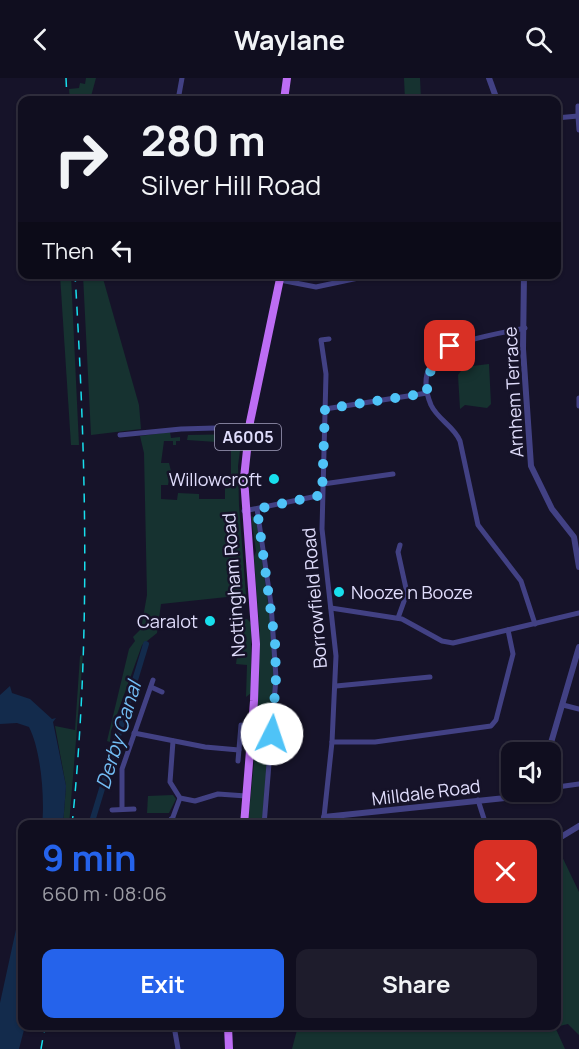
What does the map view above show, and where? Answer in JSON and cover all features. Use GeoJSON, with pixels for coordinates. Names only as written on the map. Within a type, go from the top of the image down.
{"type":"FeatureCollection","features":[{"type":"Feature","properties":{"kind":"main road"},"geometry":{"type":"LineString","coordinates":[[285,96],[287,78]]}},
{"type":"Feature","properties":{"kind":"main road","name":"Nottingham Road"},"geometry":{"type":"LineString","coordinates":[[244,820],[256,644],[244,511],[249,427],[280,279]]}},
{"type":"Feature","properties":{"kind":"main road"},"geometry":{"type":"LineString","coordinates":[[228,1030],[229,1049]]}},
{"type":"Feature","properties":{"kind":"street"},"geometry":{"type":"LineString","coordinates":[[179,96],[182,78]]}},
{"type":"Feature","properties":{"kind":"street"},"geometry":{"type":"LineString","coordinates":[[489,78],[496,96]]}},
{"type":"Feature","properties":{"kind":"street"},"geometry":{"type":"LineString","coordinates":[[578,106],[579,130]]}},
{"type":"Feature","properties":{"kind":"street"},"geometry":{"type":"LineString","coordinates":[[561,118],[578,116]]}},
{"type":"Feature","properties":{"kind":"street"},"geometry":{"type":"LineString","coordinates":[[287,279],[316,287],[354,279]]}},
{"type":"Feature","properties":{"kind":"street","name":"Arnhem Terrace"},"geometry":{"type":"LineString","coordinates":[[524,279],[526,410],[532,469],[552,508],[574,537],[579,567]]}},
{"type":"Feature","properties":{"kind":"street"},"geometry":{"type":"LineString","coordinates":[[525,328],[461,342],[445,351],[428,375],[427,393],[436,414],[454,430],[460,441],[479,528],[521,581],[535,624]]}},
{"type":"Feature","properties":{"kind":"street","name":"Borrowfield Road"},"geometry":{"type":"LineString","coordinates":[[324,820],[336,686],[336,656],[322,529],[326,374],[321,340],[329,339]]}},
{"type":"Feature","properties":{"kind":"street"},"geometry":{"type":"LineString","coordinates":[[325,409],[427,393]]}},
{"type":"Feature","properties":{"kind":"street"},"geometry":{"type":"LineString","coordinates":[[579,398],[579,406]]}},
{"type":"Feature","properties":{"kind":"street"},"geometry":{"type":"LineString","coordinates":[[120,435],[181,429],[249,427]]}},
{"type":"Feature","properties":{"kind":"street"},"geometry":{"type":"LineString","coordinates":[[323,484],[393,474]]}},
{"type":"Feature","properties":{"kind":"street"},"geometry":{"type":"LineString","coordinates":[[244,511],[322,495]]}},
{"type":"Feature","properties":{"kind":"street","name":"Nottingham Road"},"geometry":{"type":"LineString","coordinates":[[257,509],[272,614],[276,678],[264,820]]}},
{"type":"Feature","properties":{"kind":"street"},"geometry":{"type":"LineString","coordinates":[[398,618],[407,593],[398,552],[400,545]]}},
{"type":"Feature","properties":{"kind":"street"},"geometry":{"type":"LineString","coordinates":[[331,608],[398,618],[450,643],[579,613]]}},
{"type":"Feature","properties":{"kind":"street"},"geometry":{"type":"LineString","coordinates":[[332,741],[375,742],[491,726],[496,720],[513,654],[508,630]]}},
{"type":"Feature","properties":{"kind":"street"},"geometry":{"type":"LineString","coordinates":[[551,742],[579,647]]}},
{"type":"Feature","properties":{"kind":"street"},"geometry":{"type":"LineString","coordinates":[[336,686],[430,677]]}},
{"type":"Feature","properties":{"kind":"street"},"geometry":{"type":"LineString","coordinates":[[122,809],[121,780],[134,733],[153,680]]}},
{"type":"Feature","properties":{"kind":"street"},"geometry":{"type":"LineString","coordinates":[[151,687],[162,692]]}},
{"type":"Feature","properties":{"kind":"street"},"geometry":{"type":"LineString","coordinates":[[563,705],[579,709]]}},
{"type":"Feature","properties":{"kind":"street"},"geometry":{"type":"LineString","coordinates":[[238,761],[241,725]]}},
{"type":"Feature","properties":{"kind":"street"},"geometry":{"type":"LineString","coordinates":[[134,733],[172,741],[239,750]]}},
{"type":"Feature","properties":{"kind":"street"},"geometry":{"type":"LineString","coordinates":[[172,741],[170,782],[180,798],[195,801],[218,794],[246,796]]}},
{"type":"Feature","properties":{"kind":"street"},"geometry":{"type":"LineString","coordinates":[[561,786],[579,784]]}},
{"type":"Feature","properties":{"kind":"street","name":"Milldale Road"},"geometry":{"type":"LineString","coordinates":[[324,817],[501,797]]}},
{"type":"Feature","properties":{"kind":"street"},"geometry":{"type":"LineString","coordinates":[[172,820],[180,798]]}},
{"type":"Feature","properties":{"kind":"street"},"geometry":{"type":"LineString","coordinates":[[478,800],[484,820]]}},
{"type":"Feature","properties":{"kind":"street"},"geometry":{"type":"LineString","coordinates":[[112,810],[134,809]]}},
{"type":"Feature","properties":{"kind":"street"},"geometry":{"type":"LineString","coordinates":[[561,837],[579,826]]}},
{"type":"Feature","properties":{"kind":"street"},"geometry":{"type":"LineString","coordinates":[[175,1030],[178,1049]]}},
{"type":"Feature","properties":{"kind":"green space"},"geometry":{"type":"Polygon","coordinates":[[[86,78],[96,78],[91,96],[70,96],[69,89],[79,88],[80,83],[85,84],[86,78]]]}},
{"type":"Feature","properties":{"kind":"green space"},"geometry":{"type":"Polygon","coordinates":[[[404,78],[420,78],[421,96],[405,96],[404,78]]]}},
{"type":"Feature","properties":{"kind":"green space"},"geometry":{"type":"Polygon","coordinates":[[[60,279],[71,279],[79,445],[71,445],[60,279]]]}},
{"type":"Feature","properties":{"kind":"green space"},"geometry":{"type":"Polygon","coordinates":[[[83,279],[103,279],[139,405],[141,429],[91,435],[83,279]]]}},
{"type":"Feature","properties":{"kind":"green space"},"geometry":{"type":"Polygon","coordinates":[[[489,364],[491,404],[487,408],[465,405],[460,409],[458,375],[464,367],[489,364]]]}},
{"type":"Feature","properties":{"kind":"green space"},"geometry":{"type":"Polygon","coordinates":[[[170,432],[171,438],[180,437],[180,441],[176,441],[176,445],[173,445],[173,441],[164,441],[161,463],[169,463],[173,479],[169,479],[168,485],[161,485],[161,499],[177,500],[178,493],[199,494],[199,499],[225,499],[225,481],[231,480],[231,443],[187,440],[188,435],[242,434],[238,466],[246,595],[161,604],[157,633],[142,645],[111,731],[110,742],[107,741],[129,649],[135,641],[133,637],[141,629],[147,595],[144,453],[140,436],[170,432]]]}},
{"type":"Feature","properties":{"kind":"green space"},"geometry":{"type":"Polygon","coordinates":[[[251,516],[256,518],[271,624],[274,682],[262,820],[248,820],[254,763],[260,637],[254,557],[256,551],[251,516]]]}},
{"type":"Feature","properties":{"kind":"green space"},"geometry":{"type":"Polygon","coordinates":[[[247,619],[251,623],[251,693],[246,697],[247,665],[236,664],[241,627],[234,622],[247,619]]]}},
{"type":"Feature","properties":{"kind":"green space"},"geometry":{"type":"Polygon","coordinates":[[[83,655],[69,820],[63,820],[66,786],[55,726],[75,730],[80,656],[83,655]]]}},
{"type":"Feature","properties":{"kind":"green space"},"geometry":{"type":"Polygon","coordinates":[[[173,795],[176,799],[169,813],[147,813],[148,796],[173,795]]]}},
{"type":"Feature","properties":{"kind":"green space"},"geometry":{"type":"Polygon","coordinates":[[[561,854],[579,892],[579,1035],[568,1024],[561,1026],[561,854]]]}},
{"type":"Feature","properties":{"kind":"green space"},"geometry":{"type":"Polygon","coordinates":[[[297,1030],[556,1030],[565,1049],[292,1049],[297,1030]]]}},
{"type":"Feature","properties":{"kind":"water"},"geometry":{"type":"Polygon","coordinates":[[[10,686],[12,693],[30,699],[52,719],[56,718],[53,722],[66,786],[63,820],[42,820],[43,802],[37,748],[29,727],[17,723],[0,724],[0,695],[10,686]]]}},
{"type":"Feature","properties":{"kind":"water"},"geometry":{"type":"Polygon","coordinates":[[[18,920],[18,1030],[24,1030],[19,1049],[0,1049],[0,1003],[18,920]]]}},
{"type":"Feature","properties":{"kind":"waterway","name":"Derby Canal"},"geometry":{"type":"LineString","coordinates":[[93,820],[146,644]]}},
{"type":"Feature","properties":{"kind":"railway"},"geometry":{"type":"LineString","coordinates":[[66,78],[67,96]]}},
{"type":"Feature","properties":{"kind":"railway"},"geometry":{"type":"LineString","coordinates":[[72,820],[82,687],[85,550],[82,412],[75,279]]}},
{"type":"Feature","properties":{"kind":"railway"},"geometry":{"type":"LineString","coordinates":[[41,1049],[44,1030]]}},
{"type":"Feature","properties":{"kind":"place","name":"Willowcroft"},"geometry":{"type":"Point","coordinates":[274,479]}},
{"type":"Feature","properties":{"kind":"place","name":"Nooze n Booze"},"geometry":{"type":"Point","coordinates":[339,592]}},
{"type":"Feature","properties":{"kind":"place","name":"Caralot"},"geometry":{"type":"Point","coordinates":[210,621]}},
{"type":"Feature","properties":{"kind":"route"},"geometry":{"type":"LineString","coordinates":[[272,734],[276,678],[275,642],[257,509],[322,495],[325,409],[427,393],[428,375],[441,354],[450,346]]}}]}
